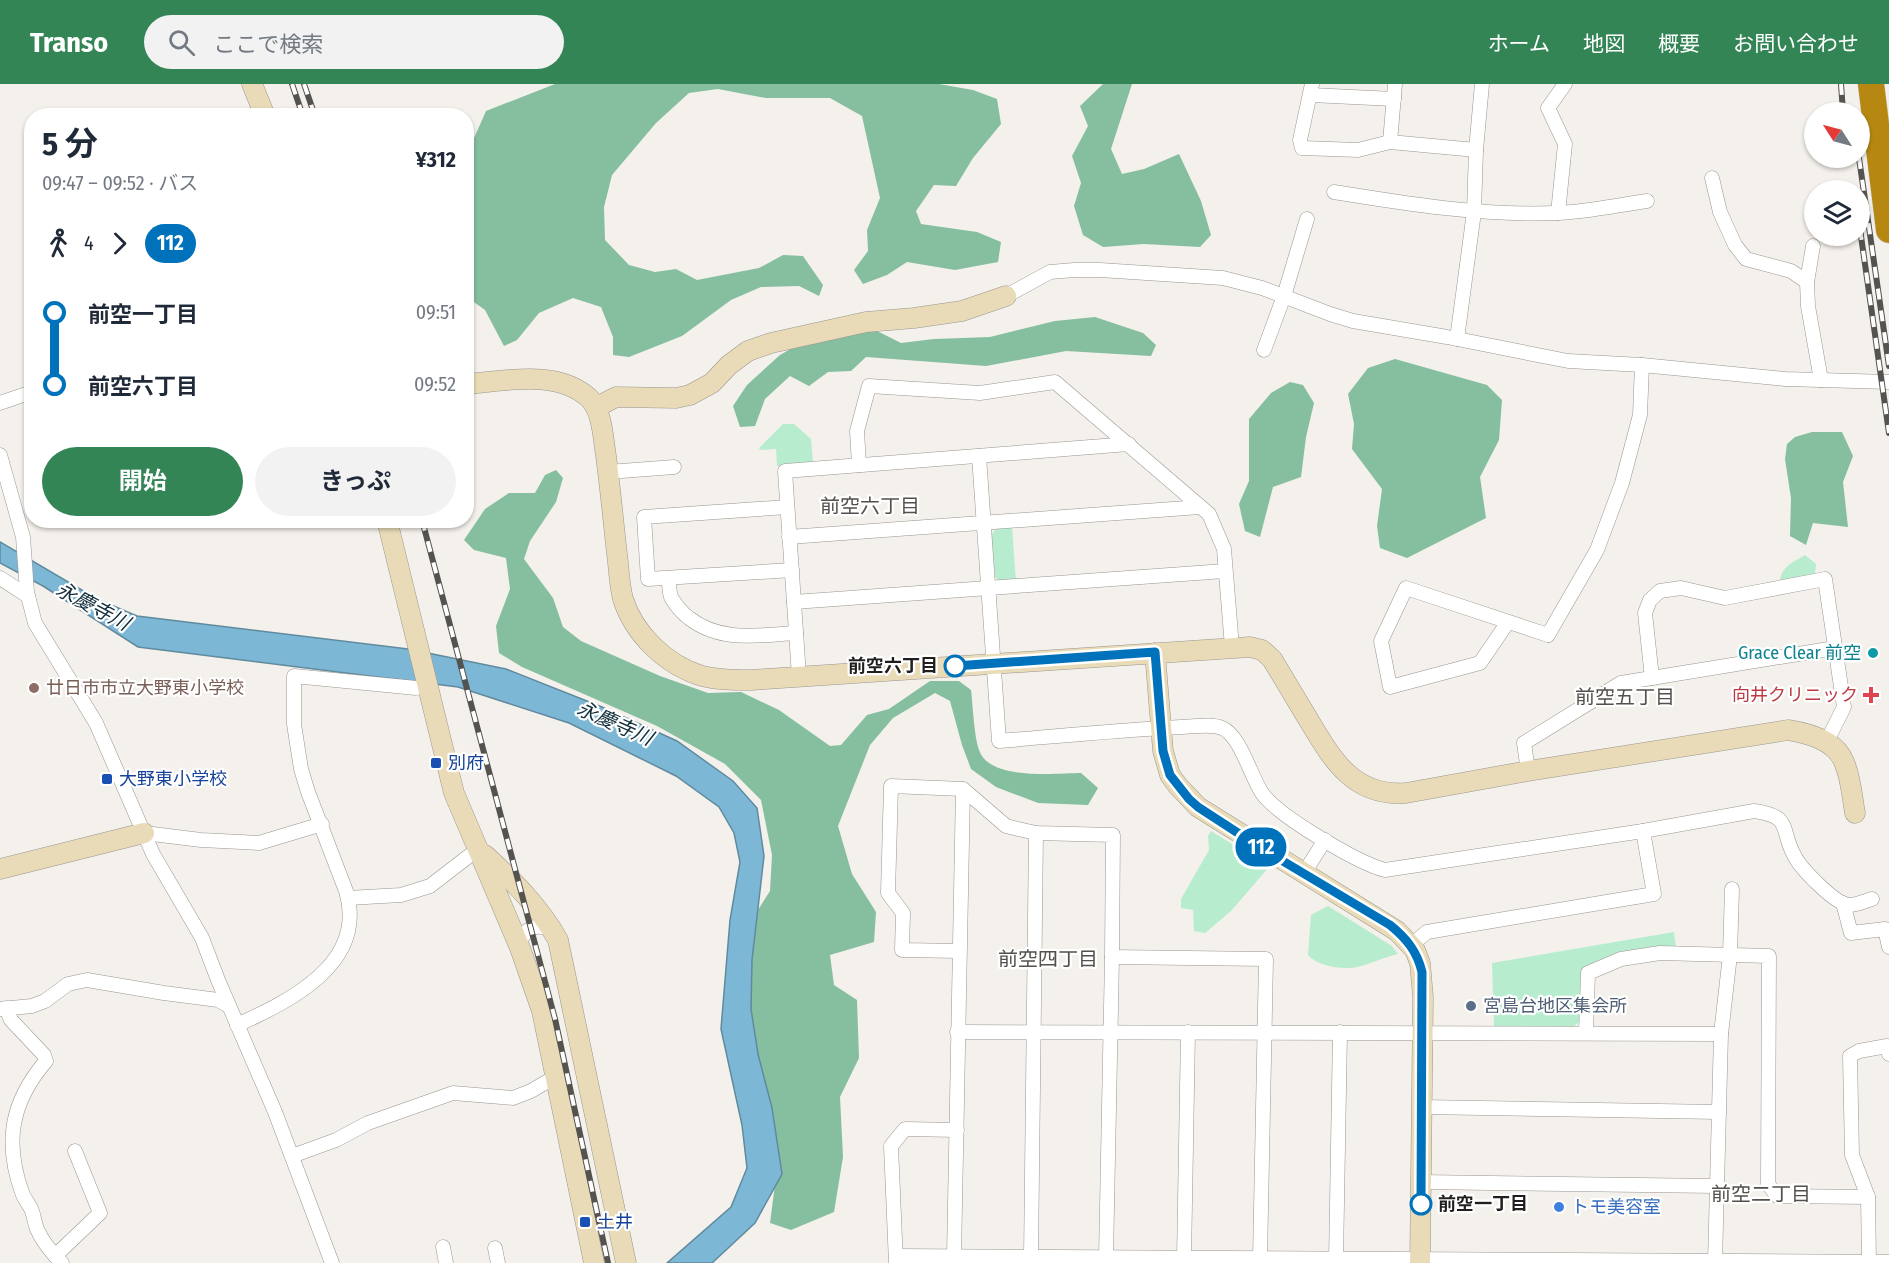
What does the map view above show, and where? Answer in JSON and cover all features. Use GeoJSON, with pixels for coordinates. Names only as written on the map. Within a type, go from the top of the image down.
{"type":"FeatureCollection","features":[{"type":"Feature","properties":{"kind":"highway"},"geometry":{"type":"LineString","coordinates":[[1871,84],[1889,230]]}},
{"type":"Feature","properties":{"kind":"highway"},"geometry":{"type":"LineString","coordinates":[[1886,84],[1889,110]]}},
{"type":"Feature","properties":{"kind":"street"},"geometry":{"type":"LineString","coordinates":[[252,84],[262,108]]}},
{"type":"Feature","properties":{"kind":"street"},"geometry":{"type":"LineString","coordinates":[[1390,142],[1395,84]]}},
{"type":"Feature","properties":{"kind":"street"},"geometry":{"type":"LineString","coordinates":[[1457,339],[1474,212],[1476,150],[1482,84]]}},
{"type":"Feature","properties":{"kind":"street"},"geometry":{"type":"LineString","coordinates":[[1558,213],[1565,144],[1548,108],[1566,84]]}},
{"type":"Feature","properties":{"kind":"street"},"geometry":{"type":"LineString","coordinates":[[1394,99],[1311,89],[1300,140],[1302,148],[1358,150],[1390,142],[1476,150]]}},
{"type":"Feature","properties":{"kind":"street"},"geometry":{"type":"LineString","coordinates":[[1712,178],[1720,212],[1735,245],[1746,259],[1791,271],[1807,282]]}},
{"type":"Feature","properties":{"kind":"street"},"geometry":{"type":"LineString","coordinates":[[1334,192],[1398,203],[1474,212],[1558,213],[1647,201]]}},
{"type":"Feature","properties":{"kind":"street"},"geometry":{"type":"LineString","coordinates":[[1264,350],[1284,296],[1306,219]]}},
{"type":"Feature","properties":{"kind":"street"},"geometry":{"type":"LineString","coordinates":[[1813,246],[1807,282],[1808,306],[1821,380]]}},
{"type":"Feature","properties":{"kind":"street"},"geometry":{"type":"LineString","coordinates":[[597,407],[616,397],[676,398],[690,395],[712,383],[729,365],[748,351],[771,343],[866,322],[914,318],[962,310],[1006,296],[1050,272],[1100,270],[1238,280],[1353,321],[1568,361],[1642,365],[1785,379],[1889,382]]}},
{"type":"Feature","properties":{"kind":"street"},"geometry":{"type":"LineString","coordinates":[[1508,622],[1480,663],[1390,687],[1381,641],[1406,588],[1548,635],[1597,550],[1622,483],[1640,415],[1642,365]]}},
{"type":"Feature","properties":{"kind":"street"},"geometry":{"type":"LineString","coordinates":[[474,383],[535,379],[560,381],[584,394],[597,407],[608,472],[623,597],[632,619],[645,637],[668,659],[702,676],[728,680],[1250,647],[1262,650],[1272,659],[1335,762],[1355,780],[1367,787],[1394,794],[1406,793],[1776,731],[1801,732],[1826,743],[1844,760],[1855,813]]}},
{"type":"Feature","properties":{"kind":"street"},"geometry":{"type":"LineString","coordinates":[[859,465],[857,431],[869,386],[980,393],[1055,382],[1209,514],[1224,549],[1232,647]]}},
{"type":"Feature","properties":{"kind":"street"},"geometry":{"type":"LineString","coordinates":[[0,403],[24,395]]}},
{"type":"Feature","properties":{"kind":"street"},"geometry":{"type":"LineString","coordinates":[[800,676],[784,471],[1129,444]]}},
{"type":"Feature","properties":{"kind":"street"},"geometry":{"type":"LineString","coordinates":[[0,455],[21,529],[28,594],[35,623],[96,723],[144,833],[172,888],[202,938],[292,1156],[332,1263]]}},
{"type":"Feature","properties":{"kind":"street"},"geometry":{"type":"LineString","coordinates":[[979,456],[999,741],[1161,728],[1222,727],[1230,734],[1262,793],[1271,803],[1325,840],[1366,864],[1385,870],[1643,831],[1754,811],[1767,813],[1779,819],[1786,827],[1792,852],[1797,861],[1835,900],[1849,905],[1872,899]]}},
{"type":"Feature","properties":{"kind":"street"},"geometry":{"type":"LineString","coordinates":[[608,472],[674,467]]}},
{"type":"Feature","properties":{"kind":"street"},"geometry":{"type":"LineString","coordinates":[[787,507],[644,516],[648,579],[792,570]]}},
{"type":"Feature","properties":{"kind":"street"},"geometry":{"type":"LineString","coordinates":[[789,537],[1200,507]]}},
{"type":"Feature","properties":{"kind":"street"},"geometry":{"type":"LineString","coordinates":[[389,528],[418,642],[423,691],[454,793],[520,948],[542,1011],[594,1263]]}},
{"type":"Feature","properties":{"kind":"street"},"geometry":{"type":"LineString","coordinates":[[794,602],[1226,571]]}},
{"type":"Feature","properties":{"kind":"street"},"geometry":{"type":"LineString","coordinates":[[0,578],[28,594]]}},
{"type":"Feature","properties":{"kind":"street"},"geometry":{"type":"LineString","coordinates":[[669,578],[671,596],[677,606],[686,616],[708,630],[732,636],[796,633]]}},
{"type":"Feature","properties":{"kind":"street"},"geometry":{"type":"LineString","coordinates":[[1652,678],[1645,613],[1650,600],[1660,591],[1681,588],[1725,598],[1825,579],[1844,707],[1826,743]]}},
{"type":"Feature","properties":{"kind":"street"},"geometry":{"type":"LineString","coordinates":[[1528,771],[1524,743],[1622,683],[1835,648]]}},
{"type":"Feature","properties":{"kind":"street"},"geometry":{"type":"LineString","coordinates":[[1155,652],[1163,751],[1170,775],[1189,799],[1198,807],[1390,925],[1415,950],[1422,972],[1423,1032],[1420,1262]]}},
{"type":"Feature","properties":{"kind":"street"},"geometry":{"type":"LineString","coordinates":[[237,1025],[274,1008],[316,981],[337,956],[350,924],[350,904],[322,824],[308,792],[297,746],[294,724],[294,676],[423,691]]}},
{"type":"Feature","properties":{"kind":"street"},"geometry":{"type":"LineString","coordinates":[[959,951],[902,950],[903,914],[888,893],[891,786],[963,789],[1006,826],[1036,833],[1113,835],[1106,1258]]}},
{"type":"Feature","properties":{"kind":"street"},"geometry":{"type":"LineString","coordinates":[[954,1257],[963,789]]}},
{"type":"Feature","properties":{"kind":"street"},"geometry":{"type":"LineString","coordinates":[[0,869],[144,833],[201,840],[259,843],[322,824]]}},
{"type":"Feature","properties":{"kind":"street"},"geometry":{"type":"LineString","coordinates":[[1411,945],[1427,932],[1654,894],[1643,831]]}},
{"type":"Feature","properties":{"kind":"street"},"geometry":{"type":"LineString","coordinates":[[1031,1257],[1036,833]]}},
{"type":"Feature","properties":{"kind":"street"},"geometry":{"type":"LineString","coordinates":[[1304,873],[1325,840]]}},
{"type":"Feature","properties":{"kind":"street"},"geometry":{"type":"LineString","coordinates":[[348,898],[401,895],[430,886],[478,849]]}},
{"type":"Feature","properties":{"kind":"street"},"geometry":{"type":"LineString","coordinates":[[478,849],[531,900],[546,919],[558,940],[626,1263]]}},
{"type":"Feature","properties":{"kind":"street"},"geometry":{"type":"LineString","coordinates":[[1715,1262],[1721,1034],[1730,955],[1732,889]]}},
{"type":"Feature","properties":{"kind":"street"},"geometry":{"type":"LineString","coordinates":[[1843,903],[1851,933],[1885,929],[1889,947]]}},
{"type":"Feature","properties":{"kind":"street"},"geometry":{"type":"LineString","coordinates":[[520,948],[522,937],[532,927],[548,928],[558,940]]}},
{"type":"Feature","properties":{"kind":"street"},"geometry":{"type":"LineString","coordinates":[[1586,1032],[1588,973],[1621,959],[1660,953],[1769,956],[1768,1184],[1777,1196],[1868,1197]]}},
{"type":"Feature","properties":{"kind":"street"},"geometry":{"type":"LineString","coordinates":[[1112,957],[1266,959],[1260,1259]]}},
{"type":"Feature","properties":{"kind":"street"},"geometry":{"type":"LineString","coordinates":[[3,1009],[32,1006],[45,1001],[68,984],[87,980],[164,993],[218,999],[229,1006]]}},
{"type":"Feature","properties":{"kind":"street"},"geometry":{"type":"LineString","coordinates":[[3,1009],[44,1054],[46,1061],[28,1085],[18,1107],[12,1132],[11,1153],[24,1198],[32,1210],[38,1231],[58,1260],[100,1214],[75,1151]]}},
{"type":"Feature","properties":{"kind":"street"},"geometry":{"type":"LineString","coordinates":[[957,1032],[1721,1034]]}},
{"type":"Feature","properties":{"kind":"street"},"geometry":{"type":"LineString","coordinates":[[1184,1259],[1188,1032]]}},
{"type":"Feature","properties":{"kind":"street"},"geometry":{"type":"LineString","coordinates":[[1336,1260],[1340,1032]]}},
{"type":"Feature","properties":{"kind":"street"},"geometry":{"type":"LineString","coordinates":[[1861,1262],[1868,1197],[1852,1155],[1850,1056],[1859,1051],[1887,1046],[1889,1054]]}},
{"type":"Feature","properties":{"kind":"street"},"geometry":{"type":"LineString","coordinates":[[292,1156],[336,1140],[368,1123],[453,1093],[513,1098],[555,1077]]}},
{"type":"Feature","properties":{"kind":"street"},"geometry":{"type":"LineString","coordinates":[[1422,1107],[1719,1112]]}},
{"type":"Feature","properties":{"kind":"street"},"geometry":{"type":"LineString","coordinates":[[957,1130],[905,1129],[891,1146],[896,1260],[1031,1257],[1147,1261],[1260,1259],[1420,1262],[1889,1262]]}},
{"type":"Feature","properties":{"kind":"street"},"geometry":{"type":"LineString","coordinates":[[1421,1182],[1717,1186]]}},
{"type":"Feature","properties":{"kind":"street"},"geometry":{"type":"LineString","coordinates":[[443,1247],[446,1263]]}},
{"type":"Feature","properties":{"kind":"street"},"geometry":{"type":"LineString","coordinates":[[495,1248],[498,1263]]}},
{"type":"Feature","properties":{"kind":"green space"},"geometry":{"type":"Polygon","coordinates":[[[555,84],[939,84],[973,90],[997,99],[1001,124],[973,158],[956,186],[934,185],[916,211],[921,224],[977,232],[1001,242],[998,262],[955,270],[907,262],[887,275],[863,284],[854,270],[868,251],[867,230],[880,198],[862,116],[830,98],[766,98],[718,89],[689,93],[656,123],[612,175],[604,207],[605,240],[629,265],[655,272],[676,269],[697,280],[759,268],[783,255],[803,256],[823,285],[819,296],[799,286],[761,287],[731,300],[682,336],[629,357],[613,355],[613,337],[601,307],[573,298],[539,313],[517,340],[504,346],[485,310],[474,302],[474,138],[486,111],[555,84]]]}},
{"type":"Feature","properties":{"kind":"green space"},"geometry":{"type":"Polygon","coordinates":[[[1103,84],[1132,84],[1111,149],[1122,174],[1144,169],[1179,154],[1201,201],[1211,235],[1200,247],[1144,244],[1103,247],[1083,235],[1074,206],[1081,183],[1072,156],[1088,126],[1080,106],[1103,84]]]}},
{"type":"Feature","properties":{"kind":"green space"},"geometry":{"type":"Polygon","coordinates":[[[1095,317],[1143,333],[1156,345],[1151,356],[1066,351],[986,366],[866,357],[851,371],[828,372],[809,386],[790,376],[765,399],[755,426],[740,427],[733,406],[747,385],[780,355],[803,342],[871,328],[901,343],[990,337],[1055,321],[1095,317]]]}},
{"type":"Feature","properties":{"kind":"green space"},"geometry":{"type":"Polygon","coordinates":[[[1395,359],[1487,385],[1502,400],[1499,440],[1480,477],[1486,518],[1407,558],[1380,548],[1377,526],[1382,489],[1352,449],[1354,424],[1348,394],[1368,368],[1395,359]]]}},
{"type":"Feature","properties":{"kind":"green space"},"geometry":{"type":"Polygon","coordinates":[[[1290,382],[1303,385],[1314,403],[1306,437],[1301,477],[1273,487],[1260,537],[1245,531],[1239,504],[1249,481],[1249,419],[1271,393],[1290,382]]]}},
{"type":"Feature","properties":{"kind":"green space"},"geometry":{"type":"Polygon","coordinates":[[[783,424],[794,424],[811,439],[813,463],[777,466],[776,449],[760,450],[759,448],[783,424]]]}},
{"type":"Feature","properties":{"kind":"green space"},"geometry":{"type":"Polygon","coordinates":[[[1812,432],[1842,432],[1853,456],[1843,482],[1848,527],[1813,523],[1806,545],[1790,536],[1791,498],[1785,459],[1787,444],[1795,437],[1812,432]]]}},
{"type":"Feature","properties":{"kind":"green space"},"geometry":{"type":"Polygon","coordinates":[[[556,470],[563,478],[556,502],[530,541],[524,559],[553,598],[563,627],[581,641],[660,676],[708,693],[741,692],[779,710],[830,746],[841,745],[867,715],[889,709],[930,681],[959,681],[971,690],[977,744],[985,760],[1009,771],[1040,774],[1081,773],[1098,788],[1088,805],[1038,803],[996,787],[971,769],[950,701],[935,693],[893,718],[870,745],[838,826],[852,874],[876,912],[874,942],[830,955],[834,985],[857,1000],[859,1058],[840,1097],[843,1157],[834,1212],[791,1230],[770,1223],[776,1177],[737,943],[770,891],[772,855],[761,800],[725,764],[657,726],[522,667],[499,653],[496,626],[510,589],[506,558],[474,550],[464,540],[485,509],[509,493],[535,493],[545,475],[556,470]]]}},
{"type":"Feature","properties":{"kind":"green space"},"geometry":{"type":"Polygon","coordinates":[[[1012,527],[1016,582],[1001,583],[995,577],[991,535],[997,528],[1012,527]]]}},
{"type":"Feature","properties":{"kind":"green space"},"geometry":{"type":"Polygon","coordinates":[[[1805,555],[1816,564],[1815,574],[1780,580],[1786,568],[1805,555]]]}},
{"type":"Feature","properties":{"kind":"green space"},"geometry":{"type":"Polygon","coordinates":[[[1211,831],[1269,867],[1231,911],[1205,933],[1194,931],[1193,910],[1181,908],[1181,899],[1209,850],[1208,836],[1211,831]]]}},
{"type":"Feature","properties":{"kind":"green space"},"geometry":{"type":"Polygon","coordinates":[[[1328,906],[1392,946],[1398,954],[1351,968],[1331,966],[1312,959],[1308,955],[1311,915],[1328,906]]]}},
{"type":"Feature","properties":{"kind":"green space"},"geometry":{"type":"Polygon","coordinates":[[[1674,932],[1676,948],[1583,969],[1582,1020],[1573,1027],[1494,1026],[1492,963],[1674,932]]]}},
{"type":"Feature","properties":{"kind":"water","name":"永慶寺川"},"geometry":{"type":"Polygon","coordinates":[[[0,542],[97,599],[137,616],[408,649],[506,669],[602,707],[677,741],[733,781],[757,808],[764,856],[752,960],[751,1009],[758,1054],[772,1108],[782,1174],[755,1223],[712,1263],[667,1263],[731,1207],[747,1168],[742,1125],[721,1029],[730,920],[740,862],[734,833],[719,807],[676,776],[569,723],[458,687],[138,647],[43,586],[0,563],[0,542]]]}},
{"type":"Feature","properties":{"kind":"railway"},"geometry":{"type":"LineString","coordinates":[[292,84],[300,108]]}},
{"type":"Feature","properties":{"kind":"railway"},"geometry":{"type":"LineString","coordinates":[[304,84],[312,108]]}},
{"type":"Feature","properties":{"kind":"railway"},"geometry":{"type":"LineString","coordinates":[[1841,84],[1842,102]]}},
{"type":"Feature","properties":{"kind":"railway"},"geometry":{"type":"LineString","coordinates":[[1860,168],[1889,366]]}},
{"type":"Feature","properties":{"kind":"railway"},"geometry":{"type":"LineString","coordinates":[[1862,246],[1889,433]]}},
{"type":"Feature","properties":{"kind":"railway"},"geometry":{"type":"LineString","coordinates":[[424,528],[555,1019],[608,1263]]}},
{"type":"Feature","properties":{"kind":"bus line","name":"112"},"geometry":{"type":"LineString","coordinates":[[955,666],[1155,652],[1163,751],[1170,775],[1189,799],[1261,848],[1390,925],[1415,950],[1422,972],[1423,997],[1421,1204]]}},
{"type":"Feature","properties":{"kind":"place","name":"Grace Clear 前空"},"geometry":{"type":"Point","coordinates":[1873,653]}},
{"type":"Feature","properties":{"kind":"place","name":"前空六丁目"},"geometry":{"type":"Point","coordinates":[955,666]}},
{"type":"Feature","properties":{"kind":"place","name":"廿日市市立大野東小学校"},"geometry":{"type":"Point","coordinates":[34,688]}},
{"type":"Feature","properties":{"kind":"place","name":"向井クリニック"},"geometry":{"type":"Point","coordinates":[1871,695]}},
{"type":"Feature","properties":{"kind":"place","name":"別府"},"geometry":{"type":"Point","coordinates":[436,763]}},
{"type":"Feature","properties":{"kind":"place","name":"大野東小学校"},"geometry":{"type":"Point","coordinates":[107,779]}},
{"type":"Feature","properties":{"kind":"place","name":"宮島台地区集会所"},"geometry":{"type":"Point","coordinates":[1471,1006]}},
{"type":"Feature","properties":{"kind":"place","name":"前空一丁目"},"geometry":{"type":"Point","coordinates":[1421,1204]}},
{"type":"Feature","properties":{"kind":"place","name":"トモ美容室"},"geometry":{"type":"Point","coordinates":[1559,1207]}},
{"type":"Feature","properties":{"kind":"place","name":"土井"},"geometry":{"type":"Point","coordinates":[585,1222]}},
{"type":"Feature","properties":{"kind":"district","name":"前空六丁目"},"geometry":{"type":"Point","coordinates":[870,506]}},
{"type":"Feature","properties":{"kind":"district","name":"前空五丁目"},"geometry":{"type":"Point","coordinates":[1625,697]}},
{"type":"Feature","properties":{"kind":"district","name":"前空四丁目"},"geometry":{"type":"Point","coordinates":[1048,959]}},
{"type":"Feature","properties":{"kind":"district","name":"前空二丁目"},"geometry":{"type":"Point","coordinates":[1761,1194]}}]}
